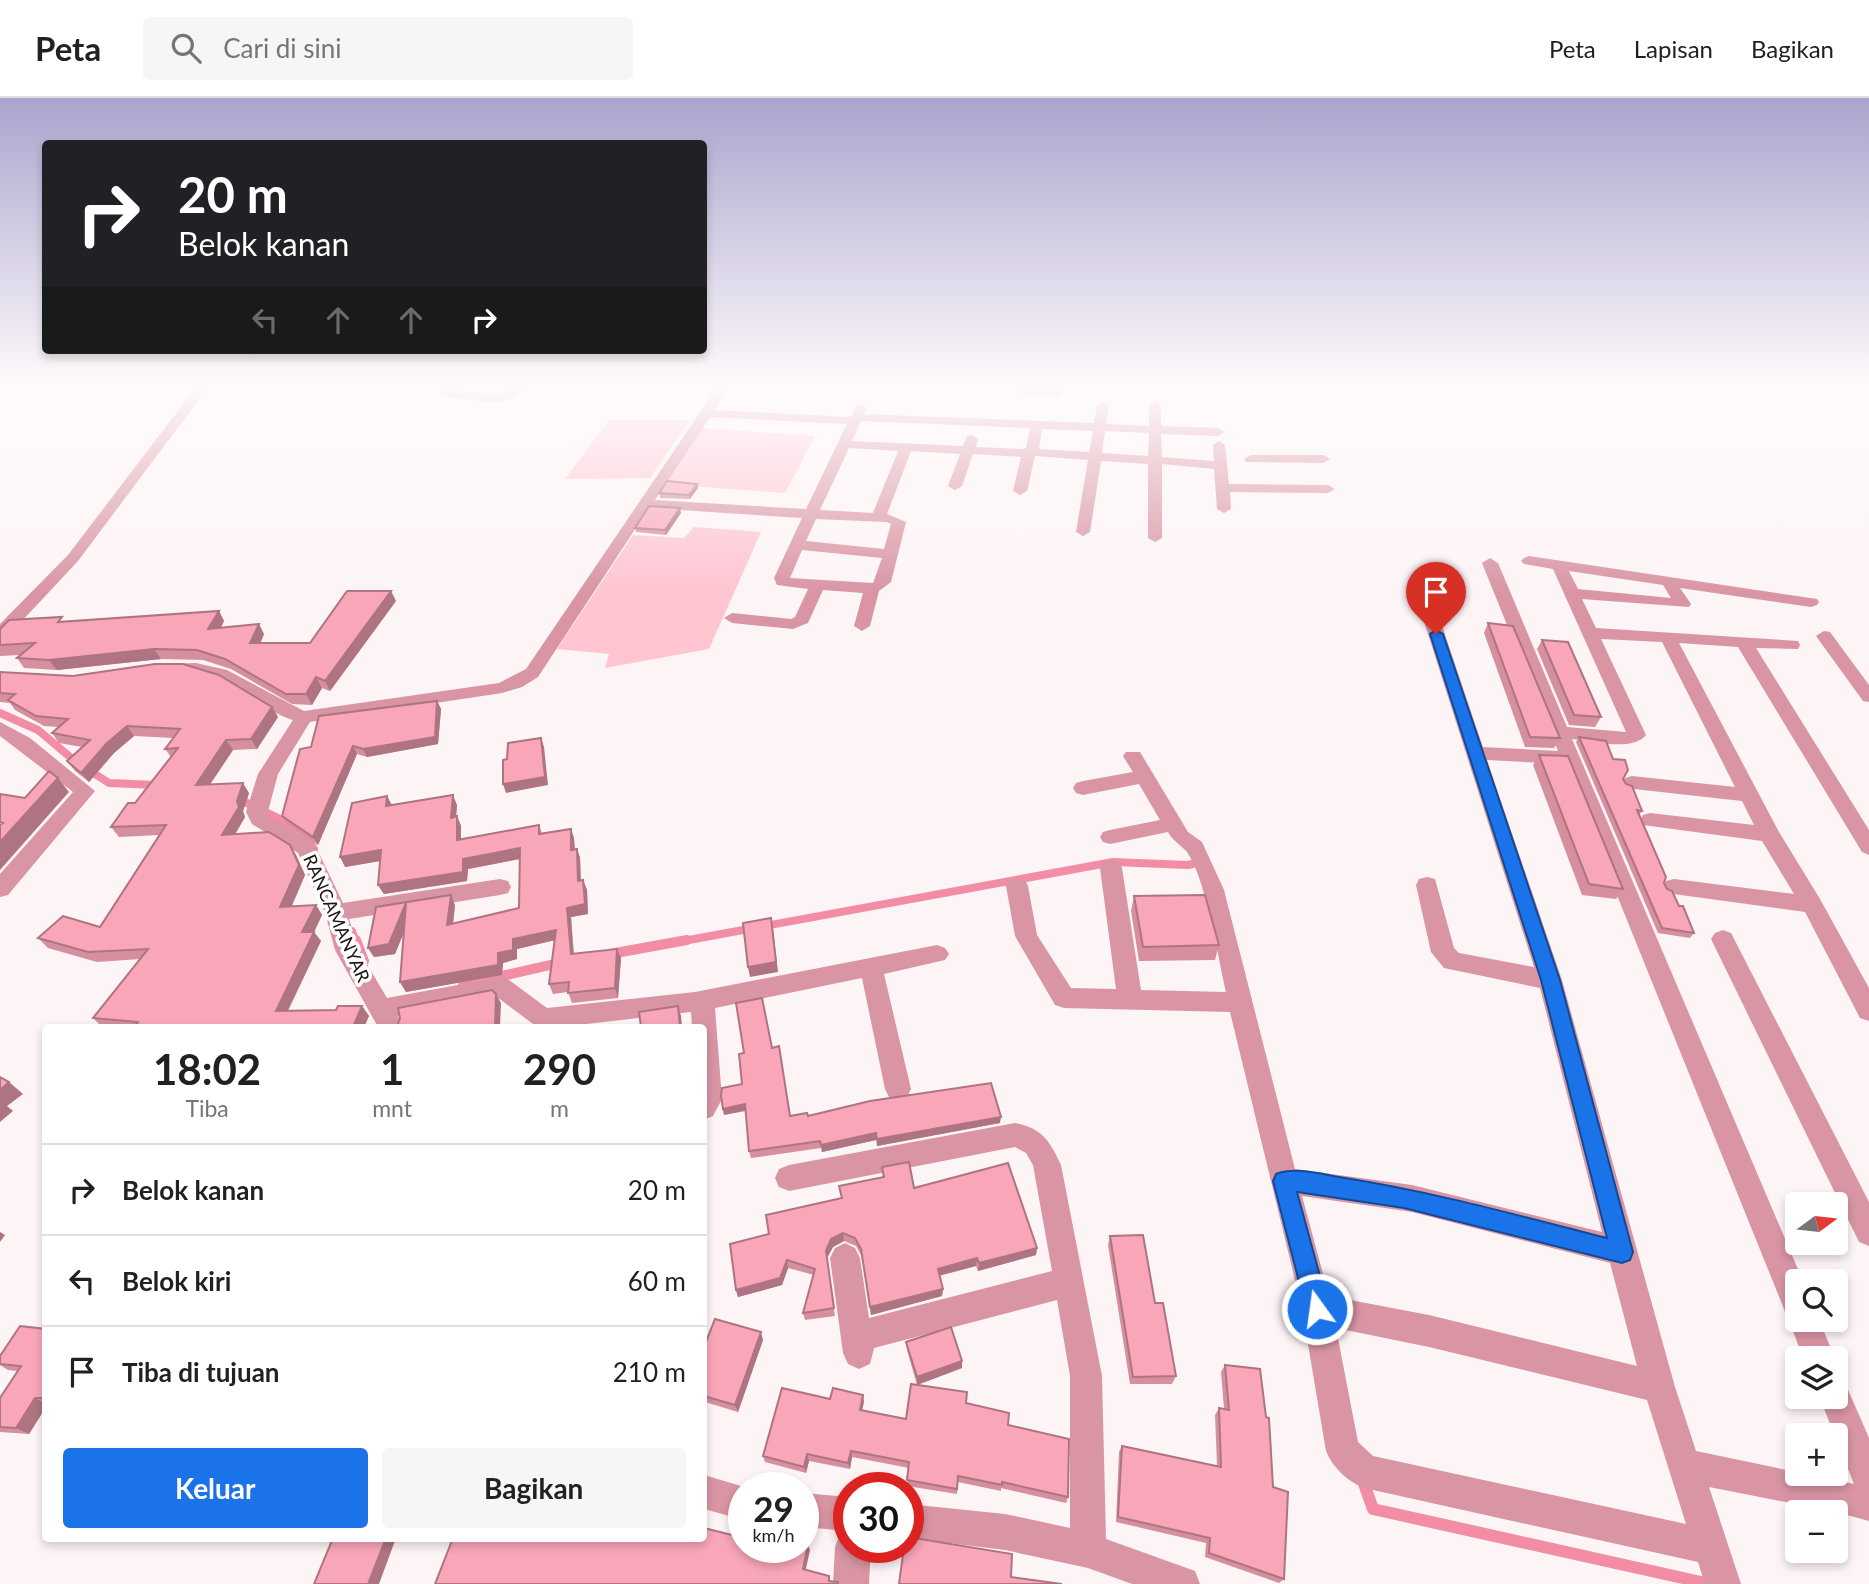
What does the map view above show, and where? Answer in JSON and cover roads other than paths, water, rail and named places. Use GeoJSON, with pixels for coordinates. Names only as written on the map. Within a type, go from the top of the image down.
{"type":"FeatureCollection","features":[{"type":"Feature","properties":{"kind":"street"},"geometry":{"type":"LineString","coordinates":[[0,634],[73,558],[151,455]]}},
{"type":"Feature","properties":{"kind":"street"},"geometry":{"type":"LineString","coordinates":[[144,671],[201,667],[220,672],[289,713],[304,717],[502,688],[516,683],[532,673],[678,455]]}},
{"type":"Feature","properties":{"kind":"street"},"geometry":{"type":"LineString","coordinates":[[645,504],[811,514],[879,517],[895,519],[900,524],[883,582],[872,589],[783,582],[782,578],[796,545],[811,514],[839,455]]}},
{"type":"Feature","properties":{"kind":"street"},"geometry":{"type":"LineString","coordinates":[[879,517],[902,455]]}},
{"type":"Feature","properties":{"kind":"street"},"geometry":{"type":"LineString","coordinates":[[956,486],[967,455]]}},
{"type":"Feature","properties":{"kind":"street"},"geometry":{"type":"LineString","coordinates":[[1020,491],[1028,455]]}},
{"type":"Feature","properties":{"kind":"street"},"geometry":{"type":"LineString","coordinates":[[1083,455],[1219,465]]}},
{"type":"Feature","properties":{"kind":"street"},"geometry":{"type":"LineString","coordinates":[[1155,455],[1155,538]]}},
{"type":"Feature","properties":{"kind":"street"},"geometry":{"type":"LineString","coordinates":[[1219,455],[1224,509]]}},
{"type":"Feature","properties":{"kind":"street"},"geometry":{"type":"LineString","coordinates":[[1083,532],[1093,456]]}},
{"type":"Feature","properties":{"kind":"street"},"geometry":{"type":"LineString","coordinates":[[1222,488],[1255,468],[1323,460]]}},
{"type":"Feature","properties":{"kind":"street"},"geometry":{"type":"LineString","coordinates":[[1255,468],[1328,489]]}},
{"type":"Feature","properties":{"kind":"street"},"geometry":{"type":"LineString","coordinates":[[796,545],[892,554]]}},
{"type":"Feature","properties":{"kind":"street"},"geometry":{"type":"LineString","coordinates":[[1529,561],[1811,602]]}},
{"type":"Feature","properties":{"kind":"street"},"geometry":{"type":"LineString","coordinates":[[1490,562],[1785,1275]]}},
{"type":"Feature","properties":{"kind":"street"},"geometry":{"type":"LineString","coordinates":[[1559,566],[1637,735],[1628,738],[1560,732]]}},
{"type":"Feature","properties":{"kind":"street"},"geometry":{"type":"LineString","coordinates":[[1570,593],[1683,604],[1668,581]]}},
{"type":"Feature","properties":{"kind":"street"},"geometry":{"type":"LineString","coordinates":[[732,618],[793,624],[802,620],[817,586]]}},
{"type":"Feature","properties":{"kind":"street"},"geometry":{"type":"LineString","coordinates":[[1421,587],[1550,980],[1658,1387],[1718,1570]]}},
{"type":"Feature","properties":{"kind":"street"},"geometry":{"type":"LineString","coordinates":[[862,626],[872,589]]}},
{"type":"Feature","properties":{"kind":"street"},"geometry":{"type":"LineString","coordinates":[[1589,633],[1792,645]]}},
{"type":"Feature","properties":{"kind":"street"},"geometry":{"type":"LineString","coordinates":[[1667,636],[1769,834],[1812,905],[1869,1011]]}},
{"type":"Feature","properties":{"kind":"street"},"geometry":{"type":"LineString","coordinates":[[1824,636],[1869,697]]}},
{"type":"Feature","properties":{"kind":"street"},"geometry":{"type":"LineString","coordinates":[[1744,642],[1869,847]]}},
{"type":"Feature","properties":{"kind":"street","name":"RANCAMANYAR"},"geometry":{"type":"LineString","coordinates":[[304,717],[268,774],[256,812],[259,819],[307,848],[337,914],[347,950],[386,1018]]}},
{"type":"Feature","properties":{"kind":"street"},"geometry":{"type":"LineString","coordinates":[[0,728],[23,742],[85,791],[0,889]]}},
{"type":"Feature","properties":{"kind":"street"},"geometry":{"type":"LineString","coordinates":[[1475,753],[1571,758]]}},
{"type":"Feature","properties":{"kind":"street"},"geometry":{"type":"LineString","coordinates":[[1133,756],[1181,837],[1195,847],[1213,890],[1317,1309],[1343,1451],[1364,1471],[1718,1570]]}},
{"type":"Feature","properties":{"kind":"street"},"geometry":{"type":"LineString","coordinates":[[1083,788],[1145,776]]}},
{"type":"Feature","properties":{"kind":"street"},"geometry":{"type":"LineString","coordinates":[[1632,783],[1749,795]]}},
{"type":"Feature","properties":{"kind":"street"},"geometry":{"type":"LineString","coordinates":[[1650,820],[1769,834]]}},
{"type":"Feature","properties":{"kind":"street"},"geometry":{"type":"LineString","coordinates":[[1110,837],[1174,824]]}},
{"type":"Feature","properties":{"kind":"street"},"geometry":{"type":"LineString","coordinates":[[1111,868],[1130,1000]]}},
{"type":"Feature","properties":{"kind":"street"},"geometry":{"type":"LineString","coordinates":[[1427,885],[1443,952],[1452,961],[1550,980]]}},
{"type":"Feature","properties":{"kind":"street"},"geometry":{"type":"LineString","coordinates":[[1017,886],[1026,936],[1064,998],[1240,1002]]}},
{"type":"Feature","properties":{"kind":"street"},"geometry":{"type":"LineString","coordinates":[[337,914],[500,887]]}},
{"type":"Feature","properties":{"kind":"street"},"geometry":{"type":"LineString","coordinates":[[1674,887],[1812,905]]}},
{"type":"Feature","properties":{"kind":"street"},"geometry":{"type":"LineString","coordinates":[[1723,939],[1869,1233]]}},
{"type":"Feature","properties":{"kind":"street"},"geometry":{"type":"LineString","coordinates":[[386,1018],[501,987],[543,1019],[695,1002],[937,954]]}},
{"type":"Feature","properties":{"kind":"street"},"geometry":{"type":"LineString","coordinates":[[871,967],[898,1089]]}},
{"type":"Feature","properties":{"kind":"street"},"geometry":{"type":"LineString","coordinates":[[695,1002],[703,1005],[704,1024]]}},
{"type":"Feature","properties":{"kind":"street"},"geometry":{"type":"LineString","coordinates":[[707,1068],[707,1103]]}},
{"type":"Feature","properties":{"kind":"street"},"geometry":{"type":"LineString","coordinates":[[789,1178],[1015,1135],[1031,1138],[1039,1144],[1047,1165],[1086,1377],[1084,1430],[1088,1550]]}},
{"type":"Feature","properties":{"kind":"street"},"geometry":{"type":"LineString","coordinates":[[1284,1181],[1310,1182],[1404,1198],[1622,1252]]}},
{"type":"Feature","properties":{"kind":"street"},"geometry":{"type":"LineString","coordinates":[[845,1258],[858,1345],[1068,1282]]}},
{"type":"Feature","properties":{"kind":"street"},"geometry":{"type":"LineString","coordinates":[[1317,1309],[1429,1331],[1658,1387]]}},
{"type":"Feature","properties":{"kind":"street"},"geometry":{"type":"LineString","coordinates":[[1840,1409],[1869,1478]]}},
{"type":"Feature","properties":{"kind":"street"},"geometry":{"type":"LineString","coordinates":[[1685,1465],[1869,1504]]}},
{"type":"Feature","properties":{"kind":"street"},"geometry":{"type":"LineString","coordinates":[[707,1493],[728,1499]]}},
{"type":"Feature","properties":{"kind":"street"},"geometry":{"type":"LineString","coordinates":[[924,1523],[1005,1532],[1088,1550],[1182,1584]]}},
{"type":"Feature","properties":{"kind":"street"},"geometry":{"type":"LineString","coordinates":[[851,1584],[852,1563]]}},
{"type":"Feature","properties":{"kind":"waterway"},"geometry":{"type":"LineString","coordinates":[[0,713],[38,730],[76,762],[109,783],[157,785]]}},
{"type":"Feature","properties":{"kind":"waterway"},"geometry":{"type":"LineString","coordinates":[[238,798],[298,831],[314,849]]}},
{"type":"Feature","properties":{"kind":"waterway"},"geometry":{"type":"LineString","coordinates":[[678,942],[1113,862],[1188,865],[1204,861]]}},
{"type":"Feature","properties":{"kind":"waterway"},"geometry":{"type":"LineString","coordinates":[[352,931],[356,942]]}},
{"type":"Feature","properties":{"kind":"waterway"},"geometry":{"type":"LineString","coordinates":[[356,940],[364,961]]}},
{"type":"Feature","properties":{"kind":"waterway"},"geometry":{"type":"LineString","coordinates":[[610,954],[687,940]]}},
{"type":"Feature","properties":{"kind":"waterway"},"geometry":{"type":"LineString","coordinates":[[463,985],[559,963]]}},
{"type":"Feature","properties":{"kind":"waterway"},"geometry":{"type":"LineString","coordinates":[[1362,1478],[1373,1509],[1710,1584]]}}]}
